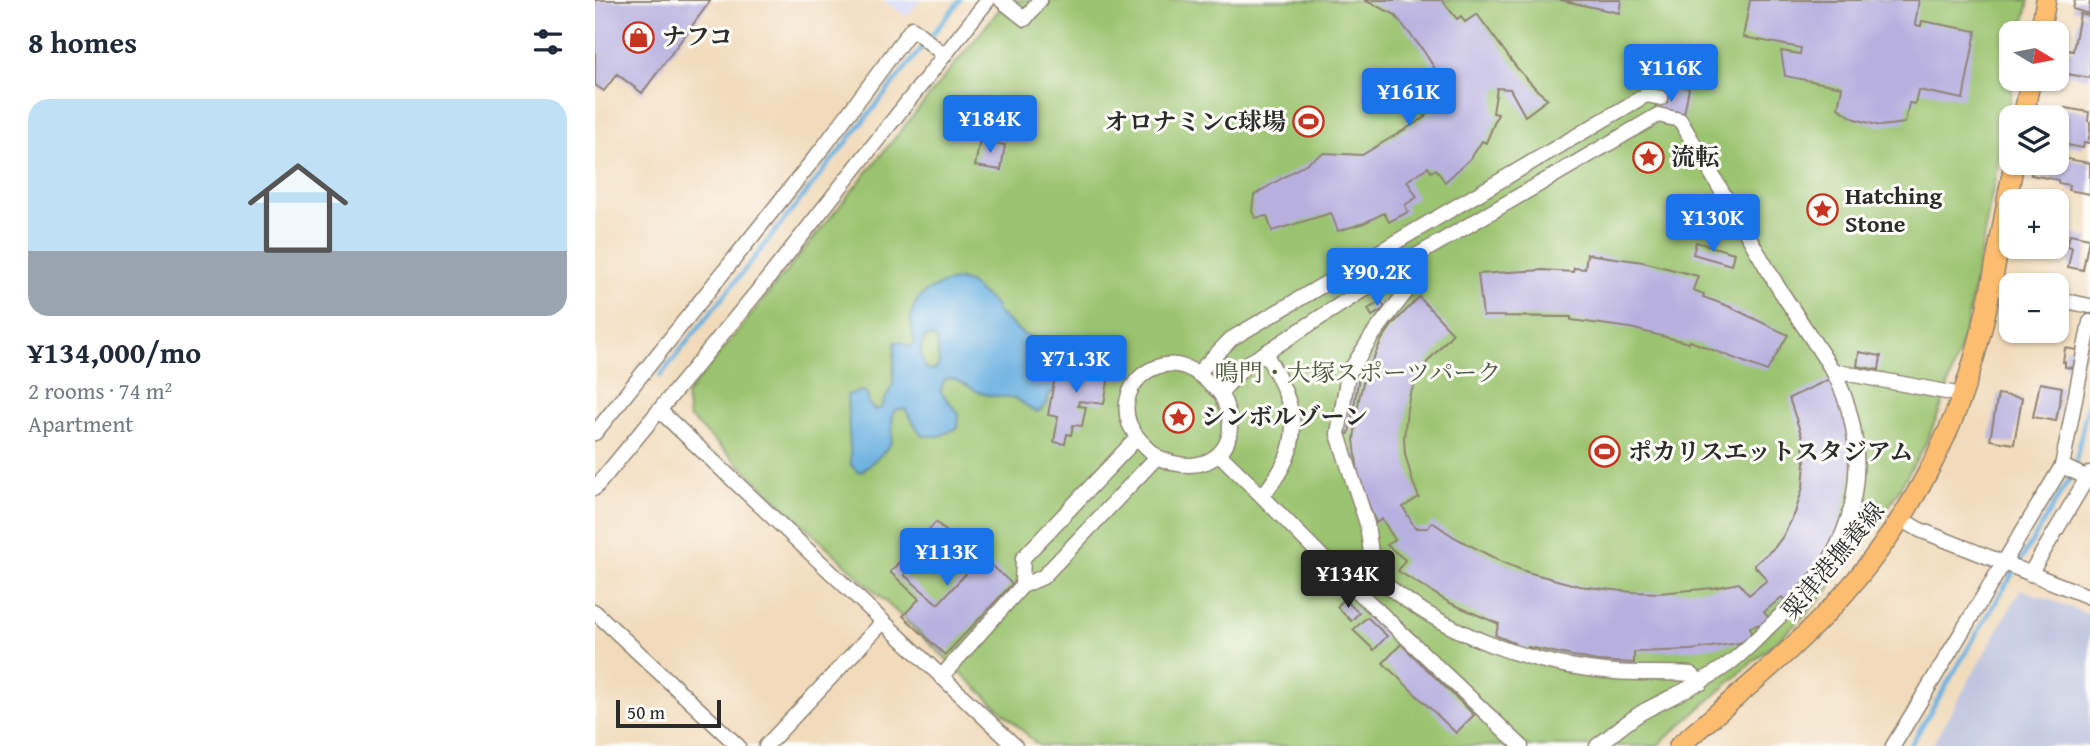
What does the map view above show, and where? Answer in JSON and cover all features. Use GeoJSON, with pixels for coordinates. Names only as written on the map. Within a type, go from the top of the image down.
{"type":"FeatureCollection","features":[{"type":"Feature","properties":{"kind":"main road"},"geometry":{"type":"LineString","coordinates":[[2042,21],[2046,0]]}},
{"type":"Feature","properties":{"kind":"main road","name":"粟津港撫養線"},"geometry":{"type":"LineString","coordinates":[[1679,746],[1787,651],[1836,603],[1901,519],[1935,457],[1962,395],[1990,286],[2012,175]]}},
{"type":"Feature","properties":{"kind":"street"},"geometry":{"type":"LineString","coordinates":[[595,488],[766,281],[939,51],[988,0]]}},
{"type":"Feature","properties":{"kind":"street"},"geometry":{"type":"LineString","coordinates":[[1001,0],[1025,19],[1040,0]]}},
{"type":"Feature","properties":{"kind":"street"},"geometry":{"type":"LineString","coordinates":[[595,433],[825,145],[912,29],[939,51]]}},
{"type":"Feature","properties":{"kind":"street"},"geometry":{"type":"LineString","coordinates":[[1198,373],[1231,339],[1646,95],[1661,98]]}},
{"type":"Feature","properties":{"kind":"street"},"geometry":{"type":"LineString","coordinates":[[1220,393],[1248,363],[1392,271],[1658,116],[1680,120],[1778,287],[1833,371],[1849,406],[1856,442],[1854,496],[1844,532],[1827,564],[1804,593],[1731,663],[1701,683],[1642,712],[1597,746]]}},
{"type":"Feature","properties":{"kind":"street"},"geometry":{"type":"LineString","coordinates":[[1392,271],[1406,292],[1372,336],[1348,374],[1338,434],[1367,524],[1374,575],[1397,595],[1442,622],[1514,652],[1590,670],[1691,674],[1701,683]]}},
{"type":"Feature","properties":{"kind":"street"},"geometry":{"type":"LineString","coordinates":[[1990,286],[1999,288]]}},
{"type":"Feature","properties":{"kind":"street"},"geometry":{"type":"LineString","coordinates":[[2069,302],[2090,306]]}},
{"type":"Feature","properties":{"kind":"street"},"geometry":{"type":"LineString","coordinates":[[1893,746],[2064,467],[2090,322]]}},
{"type":"Feature","properties":{"kind":"street"},"geometry":{"type":"LineString","coordinates":[[1262,496],[1279,475],[1286,461],[1293,431],[1290,401],[1265,353]]}},
{"type":"Feature","properties":{"kind":"street"},"geometry":{"type":"LineString","coordinates":[[1169,365],[1182,366],[1198,373],[1220,393],[1229,413],[1228,441],[1219,454],[1201,465],[1177,466],[1157,457],[1137,438],[1130,424],[1127,400],[1131,386],[1149,370],[1169,365]]}},
{"type":"Feature","properties":{"kind":"street"},"geometry":{"type":"LineString","coordinates":[[1833,371],[1962,395]]}},
{"type":"Feature","properties":{"kind":"street"},"geometry":{"type":"LineString","coordinates":[[659,410],[1015,746]]}},
{"type":"Feature","properties":{"kind":"street"},"geometry":{"type":"LineString","coordinates":[[1022,586],[1023,558],[1137,438]]}},
{"type":"Feature","properties":{"kind":"street"},"geometry":{"type":"LineString","coordinates":[[1219,454],[1521,746]]}},
{"type":"Feature","properties":{"kind":"street"},"geometry":{"type":"LineString","coordinates":[[941,677],[1022,586],[1043,577],[1157,457]]}},
{"type":"Feature","properties":{"kind":"street"},"geometry":{"type":"LineString","coordinates":[[2029,573],[2088,477],[2064,467]]}},
{"type":"Feature","properties":{"kind":"street"},"geometry":{"type":"LineString","coordinates":[[1901,519],[1920,530],[2090,597]]}},
{"type":"Feature","properties":{"kind":"street"},"geometry":{"type":"LineString","coordinates":[[1357,590],[1374,575]]}},
{"type":"Feature","properties":{"kind":"street"},"geometry":{"type":"LineString","coordinates":[[595,612],[738,746]]}},
{"type":"Feature","properties":{"kind":"street"},"geometry":{"type":"LineString","coordinates":[[766,746],[883,622]]}},
{"type":"Feature","properties":{"kind":"shaded area"},"geometry":{"type":"Polygon","coordinates":[[[883,0],[920,0],[907,17],[883,0]]]}},
{"type":"Feature","properties":{"kind":"shaded area"},"geometry":{"type":"Polygon","coordinates":[[[2021,589],[2090,615],[2090,746],[1932,746],[2021,589]]]}},
{"type":"Feature","properties":{"kind":"green space","name":"鳴門・大塚スポーツパーク"},"geometry":{"type":"Polygon","coordinates":[[[1007,0],[2029,0],[2025,21],[1999,21],[1999,91],[2012,91],[2009,105],[1999,105],[1999,157],[1966,328],[1942,405],[1925,445],[1885,513],[1826,593],[1799,621],[1657,746],[1039,746],[689,417],[686,395],[1007,0]]]}},
{"type":"Feature","properties":{"kind":"water"},"geometry":{"type":"Polygon","coordinates":[[[960,280],[969,283],[1024,335],[1043,343],[1055,359],[1058,369],[1055,388],[1048,396],[1047,404],[1038,412],[1014,398],[985,394],[959,381],[945,379],[940,391],[959,414],[958,428],[939,436],[922,436],[905,409],[895,410],[889,446],[863,471],[858,472],[851,465],[847,395],[862,391],[867,393],[869,404],[874,410],[881,408],[893,384],[895,342],[902,342],[910,347],[914,344],[911,321],[915,304],[934,287],[960,280]],[[934,337],[924,340],[921,353],[927,369],[935,370],[939,364],[937,341],[934,337]]]}},
{"type":"Feature","properties":{"kind":"building","name":"ナフコ"},"geometry":{"type":"Polygon","coordinates":[[[595,0],[711,0],[642,93],[617,74],[604,91],[595,85],[595,0]]]}},
{"type":"Feature","properties":{"kind":"building"},"geometry":{"type":"Polygon","coordinates":[[[1364,0],[1442,0],[1457,19],[1461,16],[1465,22],[1477,14],[1517,68],[1548,99],[1525,116],[1510,89],[1497,88],[1493,113],[1498,114],[1486,143],[1482,141],[1471,158],[1445,182],[1436,169],[1431,172],[1428,167],[1407,181],[1417,197],[1405,205],[1408,212],[1389,222],[1384,213],[1338,231],[1331,213],[1272,231],[1267,216],[1255,218],[1252,211],[1254,195],[1324,153],[1362,155],[1424,118],[1437,98],[1437,72],[1423,50],[1394,14],[1364,0]]]}},
{"type":"Feature","properties":{"kind":"building"},"geometry":{"type":"Polygon","coordinates":[[[1560,0],[1621,0],[1619,13],[1560,0]]]}},
{"type":"Feature","properties":{"kind":"building"},"geometry":{"type":"Polygon","coordinates":[[[1750,0],[1919,0],[1915,25],[1921,26],[1922,21],[1976,31],[1963,99],[1918,90],[1915,104],[1909,103],[1905,123],[1880,126],[1855,119],[1838,108],[1842,87],[1785,76],[1781,51],[1800,54],[1801,48],[1743,37],[1750,0]]]}},
{"type":"Feature","properties":{"kind":"building"},"geometry":{"type":"Polygon","coordinates":[[[2075,0],[2090,0],[2089,14],[2073,9],[2075,0]]]}},
{"type":"Feature","properties":{"kind":"building"},"geometry":{"type":"Polygon","coordinates":[[[2080,14],[2090,16],[2090,78],[2069,74],[2069,50],[2073,51],[2080,14]]]}},
{"type":"Feature","properties":{"kind":"building"},"geometry":{"type":"Polygon","coordinates":[[[1660,83],[1689,88],[1682,125],[1653,120],[1660,83]]]}},
{"type":"Feature","properties":{"kind":"building"},"geometry":{"type":"Polygon","coordinates":[[[2069,109],[2089,112],[2090,132],[2088,143],[2084,143],[2083,148],[2069,145],[2069,109]]]}},
{"type":"Feature","properties":{"kind":"building"},"geometry":{"type":"Polygon","coordinates":[[[980,140],[1005,145],[1001,170],[975,166],[980,140]]]}},
{"type":"Feature","properties":{"kind":"building"},"geometry":{"type":"Polygon","coordinates":[[[2069,159],[2090,163],[2090,194],[2069,190],[2069,185],[2058,183],[2058,180],[2031,175],[2069,175],[2069,159]]]}},
{"type":"Feature","properties":{"kind":"building"},"geometry":{"type":"Polygon","coordinates":[[[2070,234],[2089,238],[2083,270],[2068,267],[2072,247],[2069,246],[2070,234]]]}},
{"type":"Feature","properties":{"kind":"building"},"geometry":{"type":"Polygon","coordinates":[[[1696,242],[1734,253],[1731,265],[1693,254],[1696,242]]]}},
{"type":"Feature","properties":{"kind":"building"},"geometry":{"type":"Polygon","coordinates":[[[1587,254],[1643,262],[1698,276],[1693,290],[1704,294],[1703,297],[1788,335],[1767,371],[1690,341],[1689,343],[1630,328],[1571,320],[1571,317],[1483,316],[1478,274],[1543,270],[1573,272],[1574,268],[1585,269],[1587,254]]]}},
{"type":"Feature","properties":{"kind":"building"},"geometry":{"type":"Polygon","coordinates":[[[1419,297],[1453,333],[1423,367],[1410,394],[1407,409],[1405,454],[1419,497],[1403,507],[1415,528],[1428,528],[1432,522],[1454,537],[1502,562],[1527,572],[1579,586],[1659,593],[1739,583],[1749,595],[1767,580],[1754,565],[1775,547],[1783,536],[1795,513],[1803,487],[1805,462],[1802,437],[1789,398],[1834,377],[1855,461],[1834,548],[1789,604],[1782,597],[1764,612],[1771,621],[1750,627],[1752,641],[1691,650],[1634,652],[1634,663],[1597,661],[1528,647],[1526,653],[1512,649],[1514,643],[1495,635],[1499,624],[1450,603],[1398,571],[1405,560],[1387,545],[1395,540],[1382,519],[1376,523],[1359,481],[1354,440],[1364,379],[1381,341],[1419,297]]]}},
{"type":"Feature","properties":{"kind":"building"},"geometry":{"type":"Polygon","coordinates":[[[1381,301],[1385,308],[1372,316],[1368,309],[1381,301]]]}},
{"type":"Feature","properties":{"kind":"building"},"geometry":{"type":"Polygon","coordinates":[[[2065,348],[2077,350],[2073,368],[2065,367],[2063,362],[2065,348]]]}},
{"type":"Feature","properties":{"kind":"building"},"geometry":{"type":"Polygon","coordinates":[[[1859,352],[1881,356],[1879,370],[1857,366],[1859,352]]]}},
{"type":"Feature","properties":{"kind":"building"},"geometry":{"type":"Polygon","coordinates":[[[1080,360],[1105,365],[1103,375],[1109,376],[1104,404],[1079,401],[1078,406],[1086,407],[1082,426],[1073,425],[1065,444],[1054,442],[1058,417],[1048,415],[1057,366],[1078,370],[1080,360]]]}},
{"type":"Feature","properties":{"kind":"building"},"geometry":{"type":"Polygon","coordinates":[[[1353,376],[1359,377],[1349,434],[1343,432],[1353,376]]]}},
{"type":"Feature","properties":{"kind":"building"},"geometry":{"type":"Polygon","coordinates":[[[2040,383],[2062,387],[2056,421],[2033,417],[2040,383]]]}},
{"type":"Feature","properties":{"kind":"building"},"geometry":{"type":"Polygon","coordinates":[[[1998,394],[2022,398],[2014,444],[1990,440],[1998,394]]]}},
{"type":"Feature","properties":{"kind":"building"},"geometry":{"type":"Polygon","coordinates":[[[936,522],[978,561],[982,556],[1012,584],[945,655],[903,616],[919,599],[890,572],[936,522]],[[940,536],[904,575],[938,604],[973,566],[940,536]]]}},
{"type":"Feature","properties":{"kind":"building"},"geometry":{"type":"Polygon","coordinates":[[[1344,599],[1359,613],[1351,621],[1337,607],[1344,599]]]}},
{"type":"Feature","properties":{"kind":"building"},"geometry":{"type":"Polygon","coordinates":[[[1367,617],[1387,636],[1374,650],[1353,630],[1367,617]]]}},
{"type":"Feature","properties":{"kind":"building"},"geometry":{"type":"Polygon","coordinates":[[[1401,644],[1474,715],[1456,733],[1383,663],[1401,644]]]}},
{"type":"Feature","properties":{"kind":"waterway"},"geometry":{"type":"LineString","coordinates":[[660,376],[960,0]]}},
{"type":"Feature","properties":{"kind":"waterway"},"geometry":{"type":"LineString","coordinates":[[1910,746],[2074,471],[2090,392]]}},
{"type":"Feature","properties":{"kind":"place","name":"ナフコ"},"geometry":{"type":"Point","coordinates":[639,37]}},
{"type":"Feature","properties":{"kind":"place","name":"オロナミンC球場"},"geometry":{"type":"Point","coordinates":[1309,122]}},
{"type":"Feature","properties":{"kind":"place","name":"流転"},"geometry":{"type":"Point","coordinates":[1648,157]}},
{"type":"Feature","properties":{"kind":"place","name":"Hatching Stone"},"geometry":{"type":"Point","coordinates":[1822,210]}},
{"type":"Feature","properties":{"kind":"place","name":"シンボルゾーン"},"geometry":{"type":"Point","coordinates":[1178,417]}},
{"type":"Feature","properties":{"kind":"place","name":"ポカリスエットスタジアム"},"geometry":{"type":"Point","coordinates":[1605,452]}}]}
